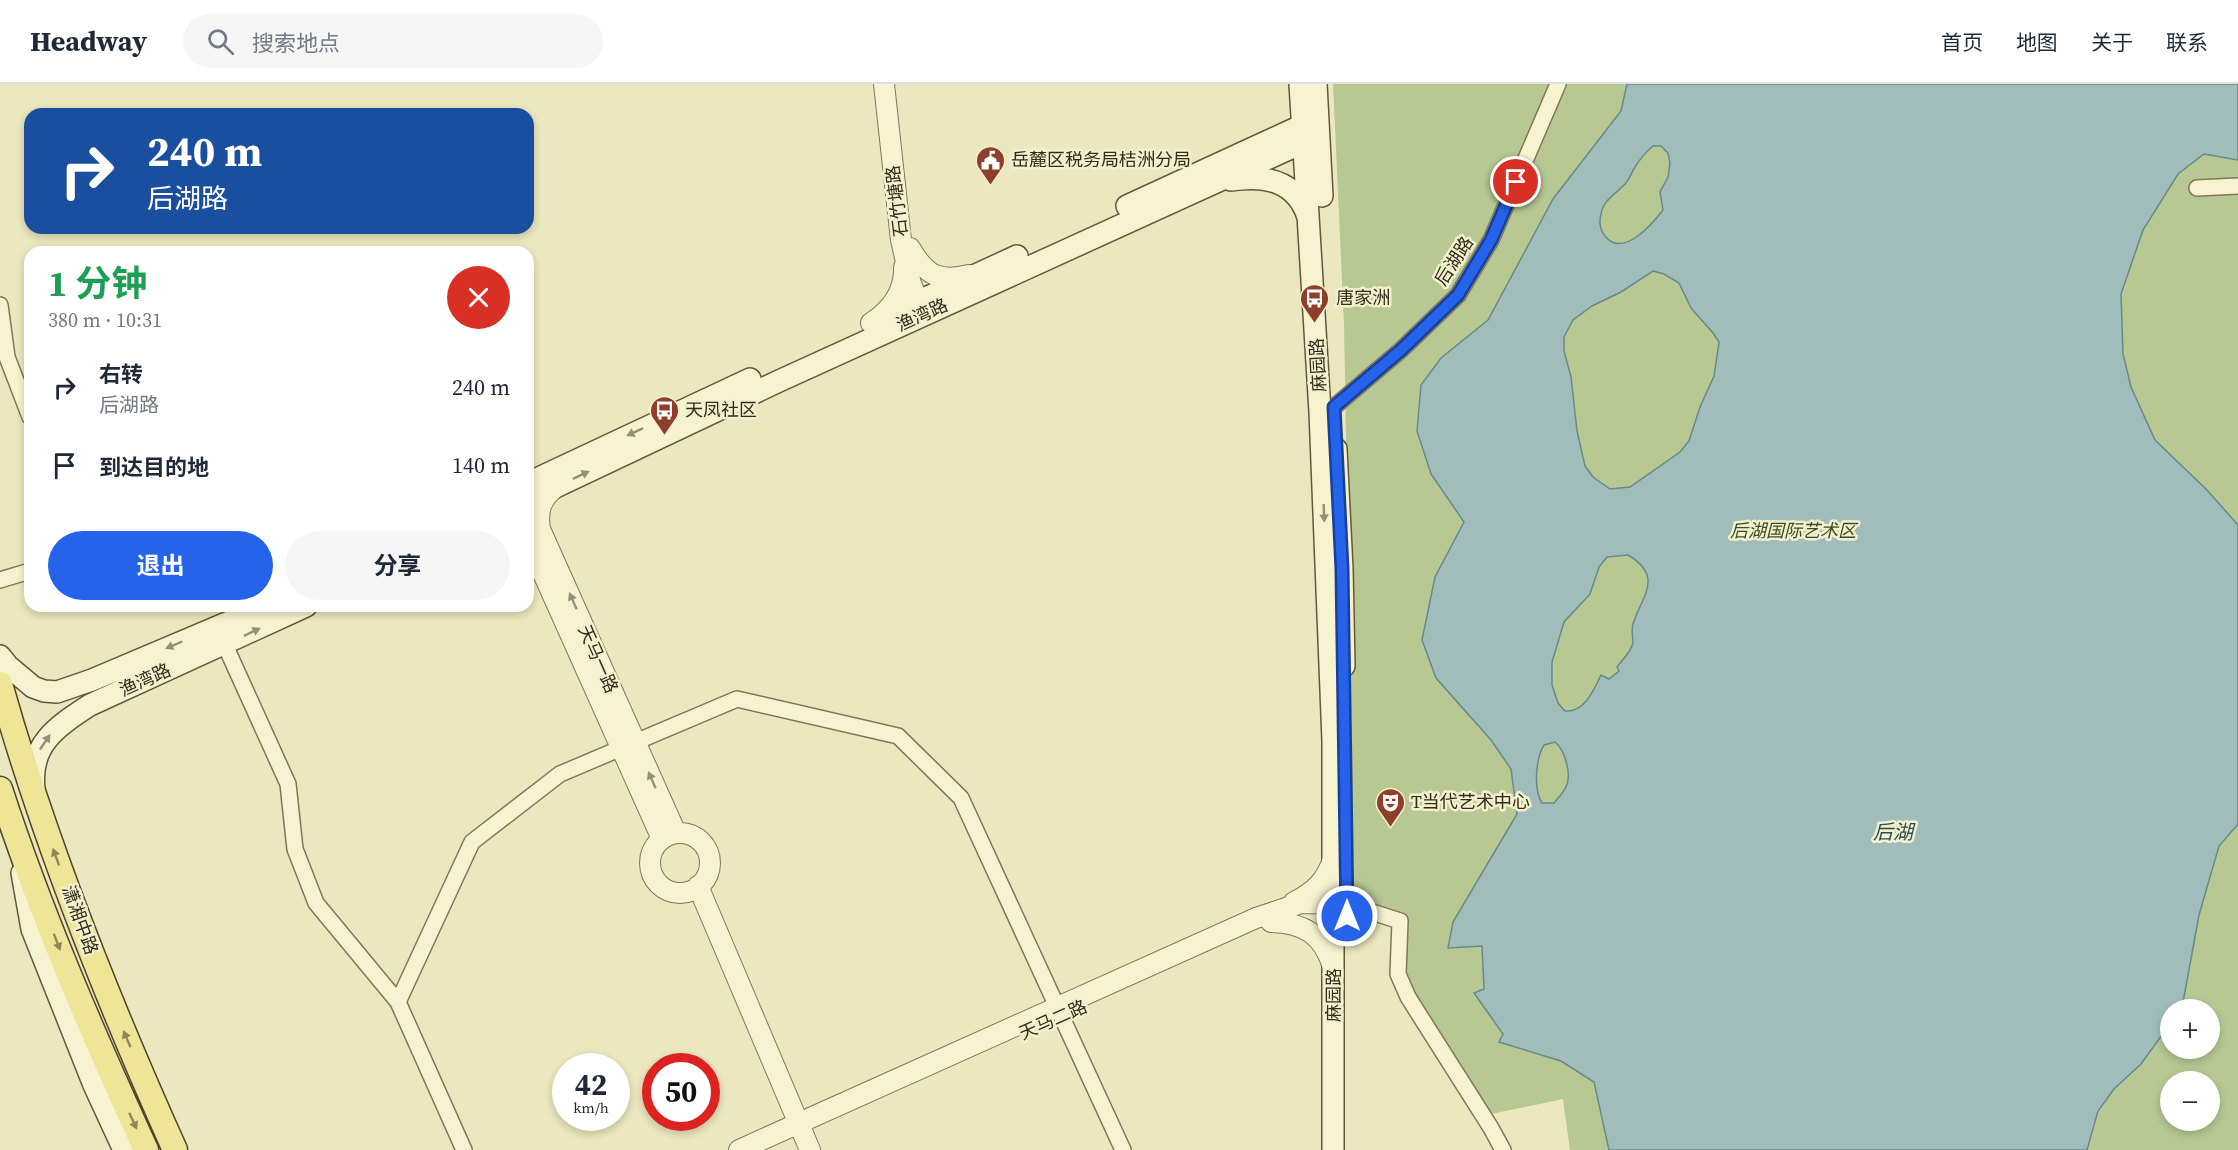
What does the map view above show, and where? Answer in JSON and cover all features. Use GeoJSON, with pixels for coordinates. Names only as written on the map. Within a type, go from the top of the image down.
{"type":"FeatureCollection","features":[{"type":"Feature","properties":{"kind":"main road","name":"麻园路"},"geometry":{"type":"LineString","coordinates":[[1300,84],[1310,130],[1327,410],[1333,859],[1340,910],[1334,969],[1333,1150]]}},
{"type":"Feature","properties":{"kind":"main road"},"geometry":{"type":"LineString","coordinates":[[1227,160],[1280,123],[1289,111],[1300,84]]}},
{"type":"Feature","properties":{"kind":"main road","name":"麻园路"},"geometry":{"type":"LineString","coordinates":[[1316,84],[1310,130],[1310,224],[1342,569],[1340,910],[1347,1150]]}},
{"type":"Feature","properties":{"kind":"main road","name":"渔湾路"},"geometry":{"type":"LineString","coordinates":[[534,480],[871,323],[928,305],[980,273],[1227,160],[1310,130]]}},
{"type":"Feature","properties":{"kind":"main road","name":"渔湾路"},"geometry":{"type":"LineString","coordinates":[[534,497],[928,305],[1208,185],[1310,130]]}},
{"type":"Feature","properties":{"kind":"main road"},"geometry":{"type":"LineString","coordinates":[[1208,185],[1248,177],[1277,182],[1296,196],[1310,224]]}},
{"type":"Feature","properties":{"kind":"main road","name":"渔湾路"},"geometry":{"type":"LineString","coordinates":[[0,656],[33,687],[57,692],[92,680],[253,612]]}},
{"type":"Feature","properties":{"kind":"main road","name":"渔湾路"},"geometry":{"type":"LineString","coordinates":[[36,797],[33,774],[35,761],[47,739],[59,725],[90,705],[294,612]]}},
{"type":"Feature","properties":{"kind":"main road","name":"潇湘中路"},"geometry":{"type":"LineString","coordinates":[[0,684],[16,739],[97,967],[176,1150]]}},
{"type":"Feature","properties":{"kind":"main road","name":"潇湘中路"},"geometry":{"type":"LineString","coordinates":[[0,789],[14,831],[92,1029],[146,1150]]}},
{"type":"Feature","properties":{"kind":"main road"},"geometry":{"type":"LineString","coordinates":[[14,831],[32,929],[94,1085],[124,1150]]}},
{"type":"Feature","properties":{"kind":"street","name":"石竹塘路"},"geometry":{"type":"LineString","coordinates":[[884,84],[898,223],[928,305]]}},
{"type":"Feature","properties":{"kind":"street","name":"石竹塘路"},"geometry":{"type":"LineString","coordinates":[[890,84],[907,250]]}},
{"type":"Feature","properties":{"kind":"street","name":"后湖路"},"geometry":{"type":"LineString","coordinates":[[1327,410],[1401,350],[1458,295],[1491,240],[1558,84]]}},
{"type":"Feature","properties":{"kind":"street"},"geometry":{"type":"LineString","coordinates":[[2197,188],[2238,186]]}},
{"type":"Feature","properties":{"kind":"street"},"geometry":{"type":"LineString","coordinates":[[907,250],[923,268],[939,277],[957,278],[980,273]]}},
{"type":"Feature","properties":{"kind":"street"},"geometry":{"type":"LineString","coordinates":[[871,323],[896,301],[905,276],[907,250]]}},
{"type":"Feature","properties":{"kind":"street"},"geometry":{"type":"LineString","coordinates":[[0,305],[7,357],[24,401]]}},
{"type":"Feature","properties":{"kind":"street","name":"天马一路"},"geometry":{"type":"LineString","coordinates":[[557,486],[539,508],[540,529],[628,745]]}},
{"type":"Feature","properties":{"kind":"street","name":"天马一路"},"geometry":{"type":"LineString","coordinates":[[534,552],[628,745],[669,836]]}},
{"type":"Feature","properties":{"kind":"street"},"geometry":{"type":"LineString","coordinates":[[0,580],[24,573]]}},
{"type":"Feature","properties":{"kind":"street"},"geometry":{"type":"LineString","coordinates":[[225,645],[288,784],[295,849],[316,903],[398,1002],[464,1150]]}},
{"type":"Feature","properties":{"kind":"street"},"geometry":{"type":"LineString","coordinates":[[398,1002],[472,842],[560,774],[737,699],[898,736],[961,798],[1123,1150]]}},
{"type":"Feature","properties":{"kind":"street"},"geometry":{"type":"LineString","coordinates":[[669,836],[695,837],[707,851],[710,861],[708,870],[704,879],[691,889],[669,891],[654,878],[650,860],[653,850],[669,836]]}},
{"type":"Feature","properties":{"kind":"street"},"geometry":{"type":"LineString","coordinates":[[1275,915],[1321,885],[1333,859]]}},
{"type":"Feature","properties":{"kind":"street"},"geometry":{"type":"LineString","coordinates":[[691,889],[800,1137],[739,1150]]}},
{"type":"Feature","properties":{"kind":"street"},"geometry":{"type":"LineString","coordinates":[[1275,915],[1301,903],[1400,921],[1398,974],[1408,997],[1503,1150]]}},
{"type":"Feature","properties":{"kind":"street"},"geometry":{"type":"LineString","coordinates":[[1275,915],[1315,935],[1323,945],[1334,969]]}},
{"type":"Feature","properties":{"kind":"street","name":"天马二路"},"geometry":{"type":"LineString","coordinates":[[765,1150],[800,1137],[1060,1011],[1275,915]]}},
{"type":"Feature","properties":{"kind":"green space","name":"后湖"},"geometry":{"type":"Polygon","coordinates":[[[1333,84],[2238,84],[2238,1150],[1570,1150],[1563,1099],[1491,1114],[1424,1019],[1403,974],[1408,920],[1354,898],[1344,324],[1333,84]]]}},
{"type":"Feature","properties":{"kind":"water","name":"后湖"},"geometry":{"type":"Polygon","coordinates":[[[1627,84],[2238,84],[2238,160],[2204,154],[2178,174],[2143,230],[2121,294],[2123,354],[2131,387],[2155,440],[2207,490],[2238,525],[2238,824],[2219,846],[2199,915],[2184,999],[2160,999],[2160,1038],[2141,1064],[2114,1089],[2098,1111],[2087,1150],[1609,1150],[1594,1082],[1561,1061],[1499,1042],[1503,1034],[1474,993],[1484,989],[1482,946],[1448,948],[1453,922],[1517,814],[1511,769],[1491,740],[1436,678],[1422,640],[1435,577],[1464,522],[1431,474],[1417,431],[1421,385],[1441,358],[1488,320],[1553,199],[1621,111],[1627,84]],[[1653,146],[1637,164],[1626,183],[1602,209],[1601,229],[1612,242],[1629,241],[1637,236],[1663,210],[1660,192],[1668,177],[1670,163],[1668,153],[1661,146],[1653,146]],[[1653,271],[1621,292],[1592,306],[1573,320],[1564,337],[1564,351],[1571,377],[1577,431],[1585,466],[1593,477],[1610,489],[1630,487],[1680,452],[1689,441],[1700,407],[1714,376],[1719,342],[1691,308],[1679,283],[1664,274],[1653,271]],[[1628,555],[1607,557],[1599,567],[1590,594],[1564,622],[1552,662],[1552,685],[1558,703],[1565,711],[1578,708],[1588,699],[1601,675],[1609,679],[1619,671],[1617,667],[1632,646],[1633,624],[1645,596],[1648,579],[1646,571],[1628,555]],[[1555,742],[1544,745],[1537,765],[1537,790],[1542,803],[1554,803],[1568,782],[1567,763],[1555,742]]]}},
{"type":"Feature","properties":{"kind":"place","name":"岳麓区税务局桔洲分局"},"geometry":{"type":"Point","coordinates":[990,186]}},
{"type":"Feature","properties":{"kind":"place","name":"唐家洲"},"geometry":{"type":"Point","coordinates":[1315,324]}},
{"type":"Feature","properties":{"kind":"place","name":"天凤社区"},"geometry":{"type":"Point","coordinates":[664,436]}},
{"type":"Feature","properties":{"kind":"place","name":"T当代艺术中心"},"geometry":{"type":"Point","coordinates":[1390,828]}},
{"type":"Feature","properties":{"kind":"route"},"geometry":{"type":"LineString","coordinates":[[1347,916],[1342,569],[1334,407],[1401,350],[1458,295],[1491,240],[1516,182]]}},
{"type":"Feature","properties":{"kind":"park label","name":"后湖国际艺术区"},"geometry":{"type":"Point","coordinates":[1793,531]}}]}
